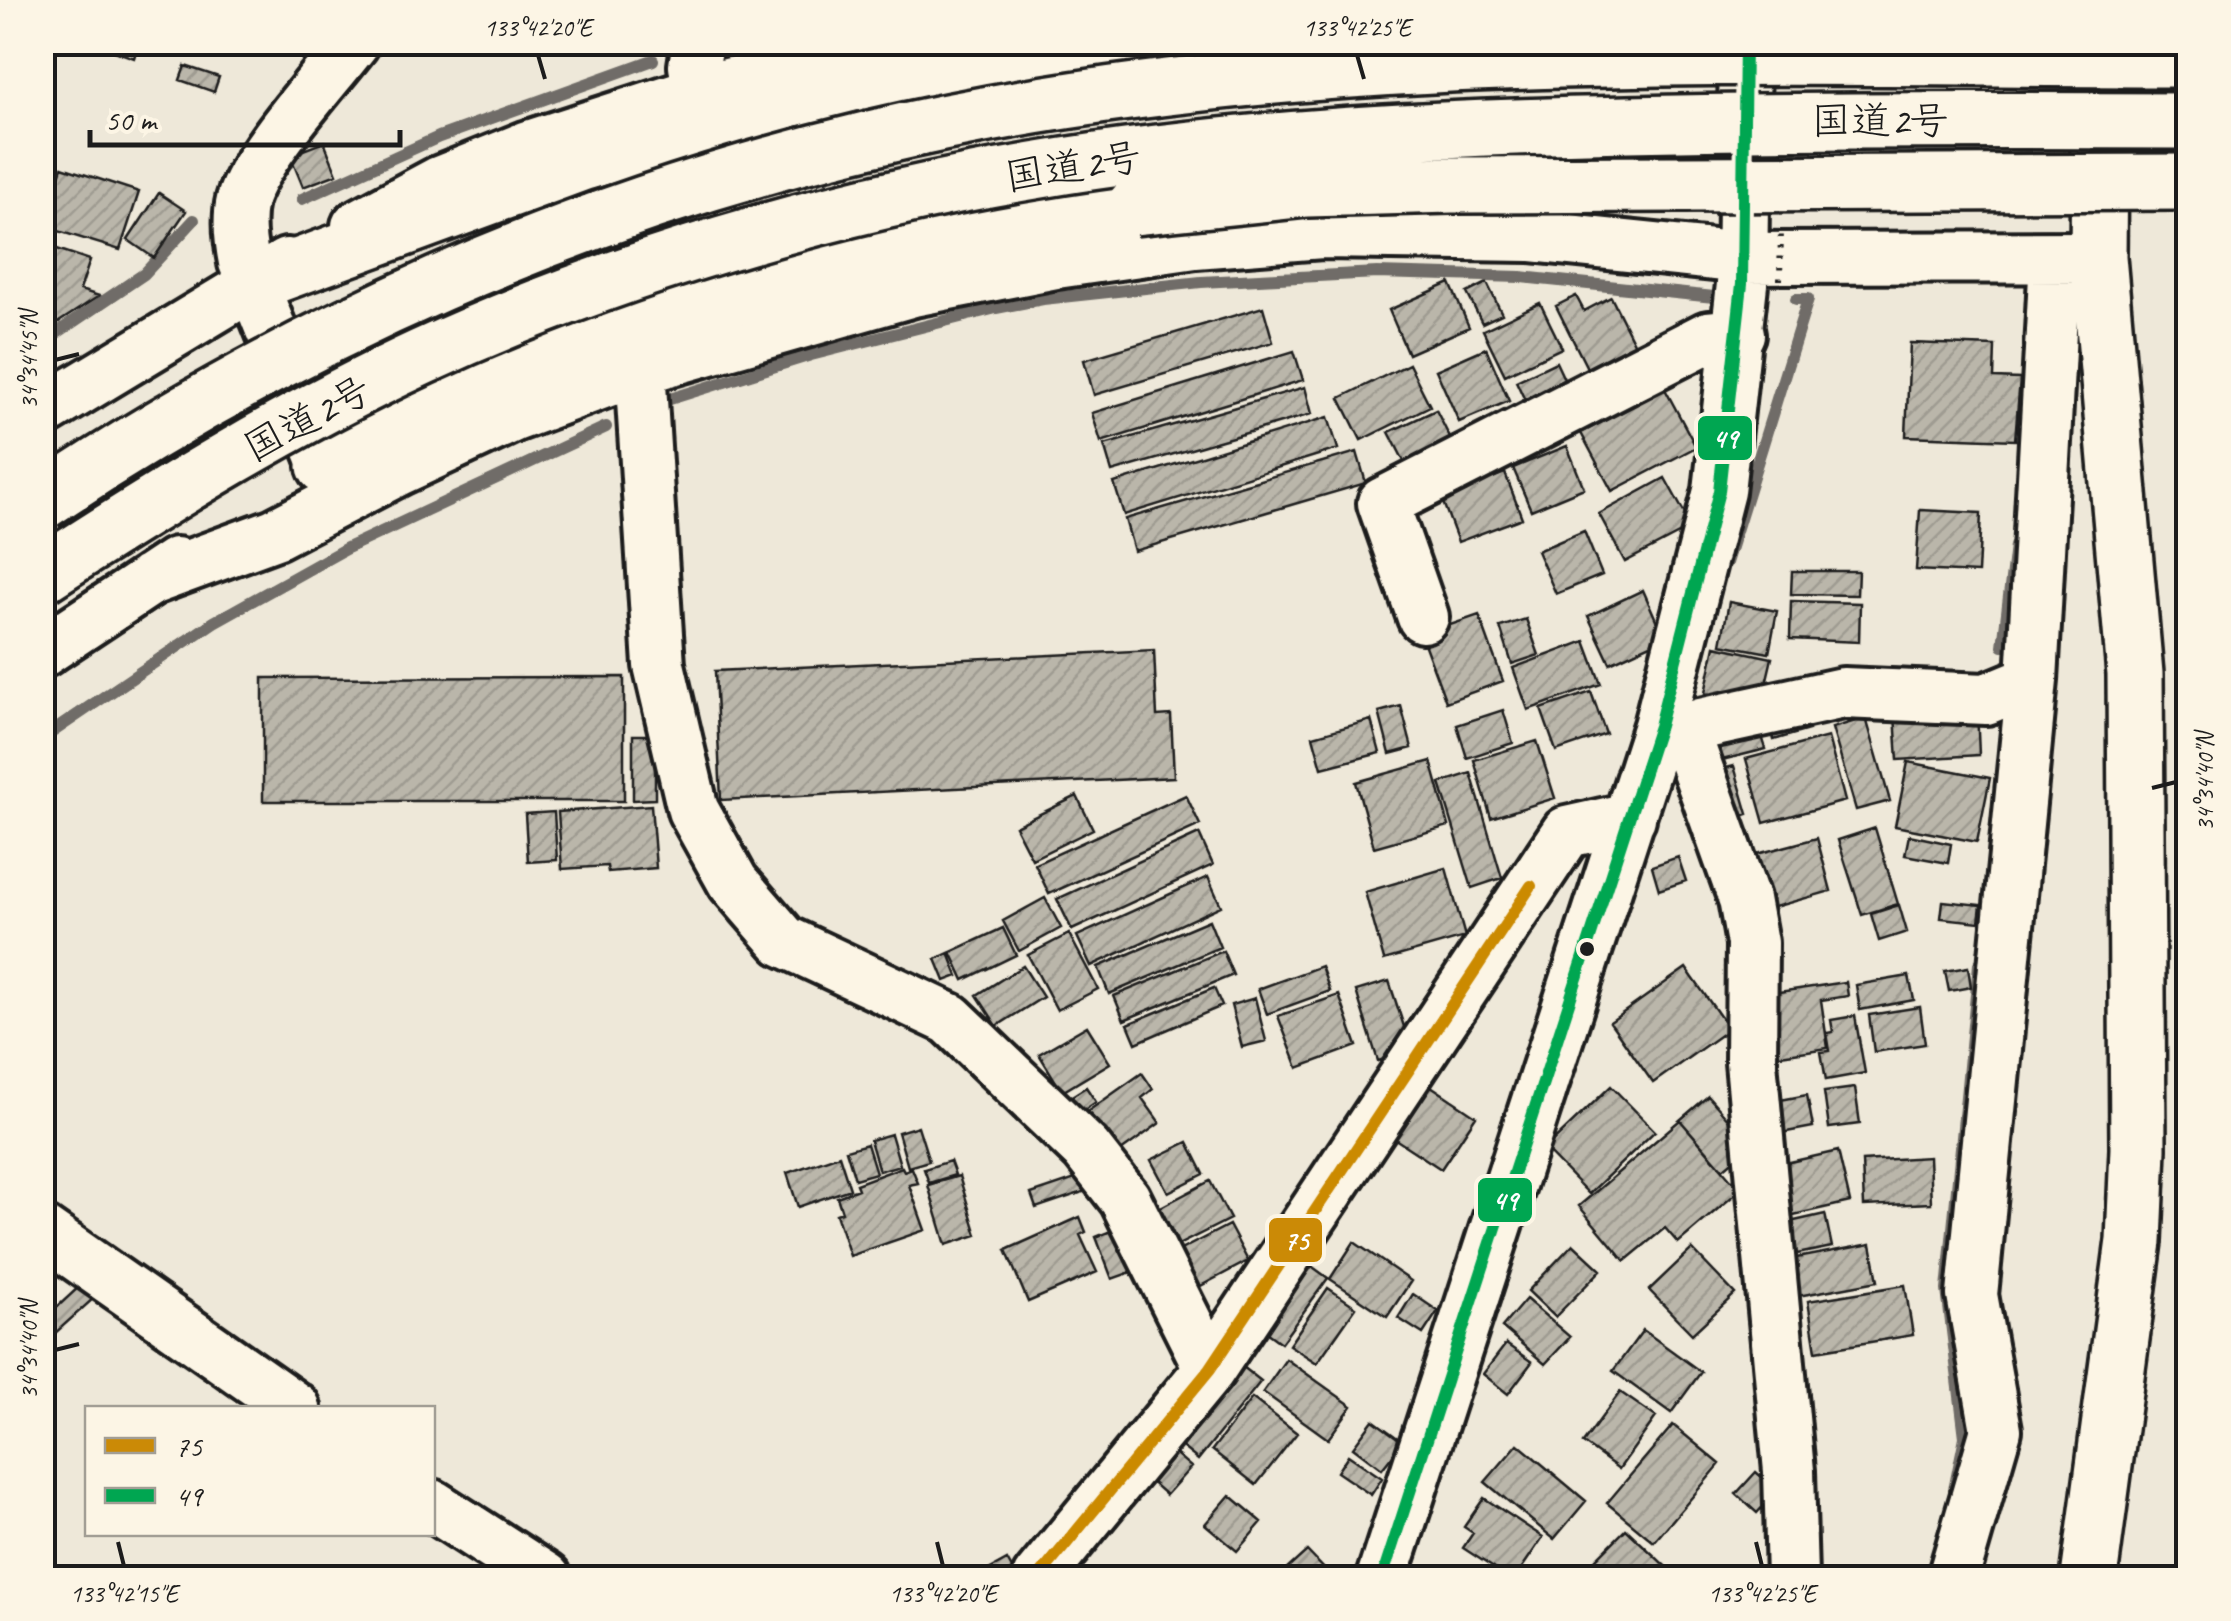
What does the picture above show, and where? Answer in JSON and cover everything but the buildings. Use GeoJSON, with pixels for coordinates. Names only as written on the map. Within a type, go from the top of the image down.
{"type":"FeatureCollection","features":[{"type":"Feature","properties":{"kind":"main road"},"geometry":{"type":"LineString","coordinates":[[2089,1578],[2134,1241],[2138,1150],[2135,674],[2077,257],[2100,42]]}},
{"type":"Feature","properties":{"kind":"main road"},"geometry":{"type":"LineString","coordinates":[[251,284],[584,162],[711,125],[967,66],[1116,44]]}},
{"type":"Feature","properties":{"kind":"main road","name":"国道2号"},"geometry":{"type":"LineString","coordinates":[[42,502],[117,452],[248,376],[404,297],[563,230],[716,180],[872,138],[1022,108],[1187,86],[1364,70],[1537,62],[2188,60]]}},
{"type":"Feature","properties":{"kind":"main road","name":"国道2号"},"geometry":{"type":"LineString","coordinates":[[42,575],[145,508],[275,433],[423,357],[603,285],[739,240],[889,200],[1032,171],[1146,154],[1368,133],[1816,120],[2188,121]]}},
{"type":"Feature","properties":{"kind":"main road"},"geometry":{"type":"LineString","coordinates":[[325,466],[442,408],[562,357],[681,314],[926,246],[1134,208],[1307,189],[1452,184],[2188,182]]}},
{"type":"Feature","properties":{"kind":"street"},"geometry":{"type":"LineString","coordinates":[[42,652],[325,466],[251,284],[240,238],[242,202],[254,171],[354,42]]}},
{"type":"Feature","properties":{"kind":"street"},"geometry":{"type":"LineString","coordinates":[[1422,42],[1428,233]]}},
{"type":"Feature","properties":{"kind":"street"},"geometry":{"type":"LineString","coordinates":[[1382,1578],[1630,818],[1670,733],[1720,491],[1739,334],[1745,42]]}},
{"type":"Feature","properties":{"kind":"street"},"geometry":{"type":"LineString","coordinates":[[42,412],[251,284],[439,182],[529,146],[698,67],[893,43]]}},
{"type":"Feature","properties":{"kind":"street"},"geometry":{"type":"LineString","coordinates":[[150,580],[275,534],[498,424],[640,369],[913,291],[1056,263],[1195,242],[1322,233],[1530,236],[1743,258],[2077,257],[1972,1295],[1996,1430],[1953,1578]]}},
{"type":"Feature","properties":{"kind":"street"},"geometry":{"type":"LineString","coordinates":[[1424,617],[1384,503],[1708,337],[1739,334]]}},
{"type":"Feature","properties":{"kind":"street"},"geometry":{"type":"LineString","coordinates":[[640,369],[659,665],[693,810],[733,882],[784,941],[950,1019],[1086,1150],[1125,1199],[1210,1369]]}},
{"type":"Feature","properties":{"kind":"street"},"geometry":{"type":"LineString","coordinates":[[1670,733],[1843,693],[1986,699],[2032,680]]}},
{"type":"Feature","properties":{"kind":"street"},"geometry":{"type":"LineString","coordinates":[[1670,733],[1690,745],[1744,899],[1752,943],[1751,1062],[1788,1471],[1792,1578]]}},
{"type":"Feature","properties":{"kind":"street"},"geometry":{"type":"LineString","coordinates":[[1038,1578],[1210,1369],[1567,832],[1630,818]]}},
{"type":"Feature","properties":{"kind":"street"},"geometry":{"type":"LineString","coordinates":[[42,1231],[292,1406]]}},
{"type":"Feature","properties":{"kind":"street"},"geometry":{"type":"LineString","coordinates":[[435,1507],[545,1578]]}},
{"type":"Feature","properties":{"kind":"waterway"},"geometry":{"type":"LineString","coordinates":[[302,199],[439,137],[653,60]]}},
{"type":"Feature","properties":{"kind":"waterway"},"geometry":{"type":"LineString","coordinates":[[42,343],[144,274],[194,220]]}},
{"type":"Feature","properties":{"kind":"waterway"},"geometry":{"type":"LineString","coordinates":[[657,403],[811,355],[996,308],[1043,299],[1201,282],[1377,273],[1521,277],[1714,297]]}},
{"type":"Feature","properties":{"kind":"waterway"},"geometry":{"type":"LineString","coordinates":[[1726,563],[1808,299],[1796,299]]}},
{"type":"Feature","properties":{"kind":"waterway"},"geometry":{"type":"LineString","coordinates":[[42,739],[214,622],[345,549],[606,427]]}},
{"type":"Feature","properties":{"kind":"waterway"},"geometry":{"type":"LineString","coordinates":[[2003,646],[2015,546]]}},
{"type":"Feature","properties":{"kind":"waterway"},"geometry":{"type":"LineString","coordinates":[[1954,1490],[1965,1437],[1947,1290],[1979,964]]}},
{"type":"Feature","properties":{"kind":"transit line","name":"49"},"geometry":{"type":"LineString","coordinates":[[1382,1578],[1659,726],[1719,491],[1742,284],[1745,42]]}},
{"type":"Feature","properties":{"kind":"transit line","name":"75"},"geometry":{"type":"LineString","coordinates":[[1038,1578],[1210,1369],[1531,886]]}}]}
